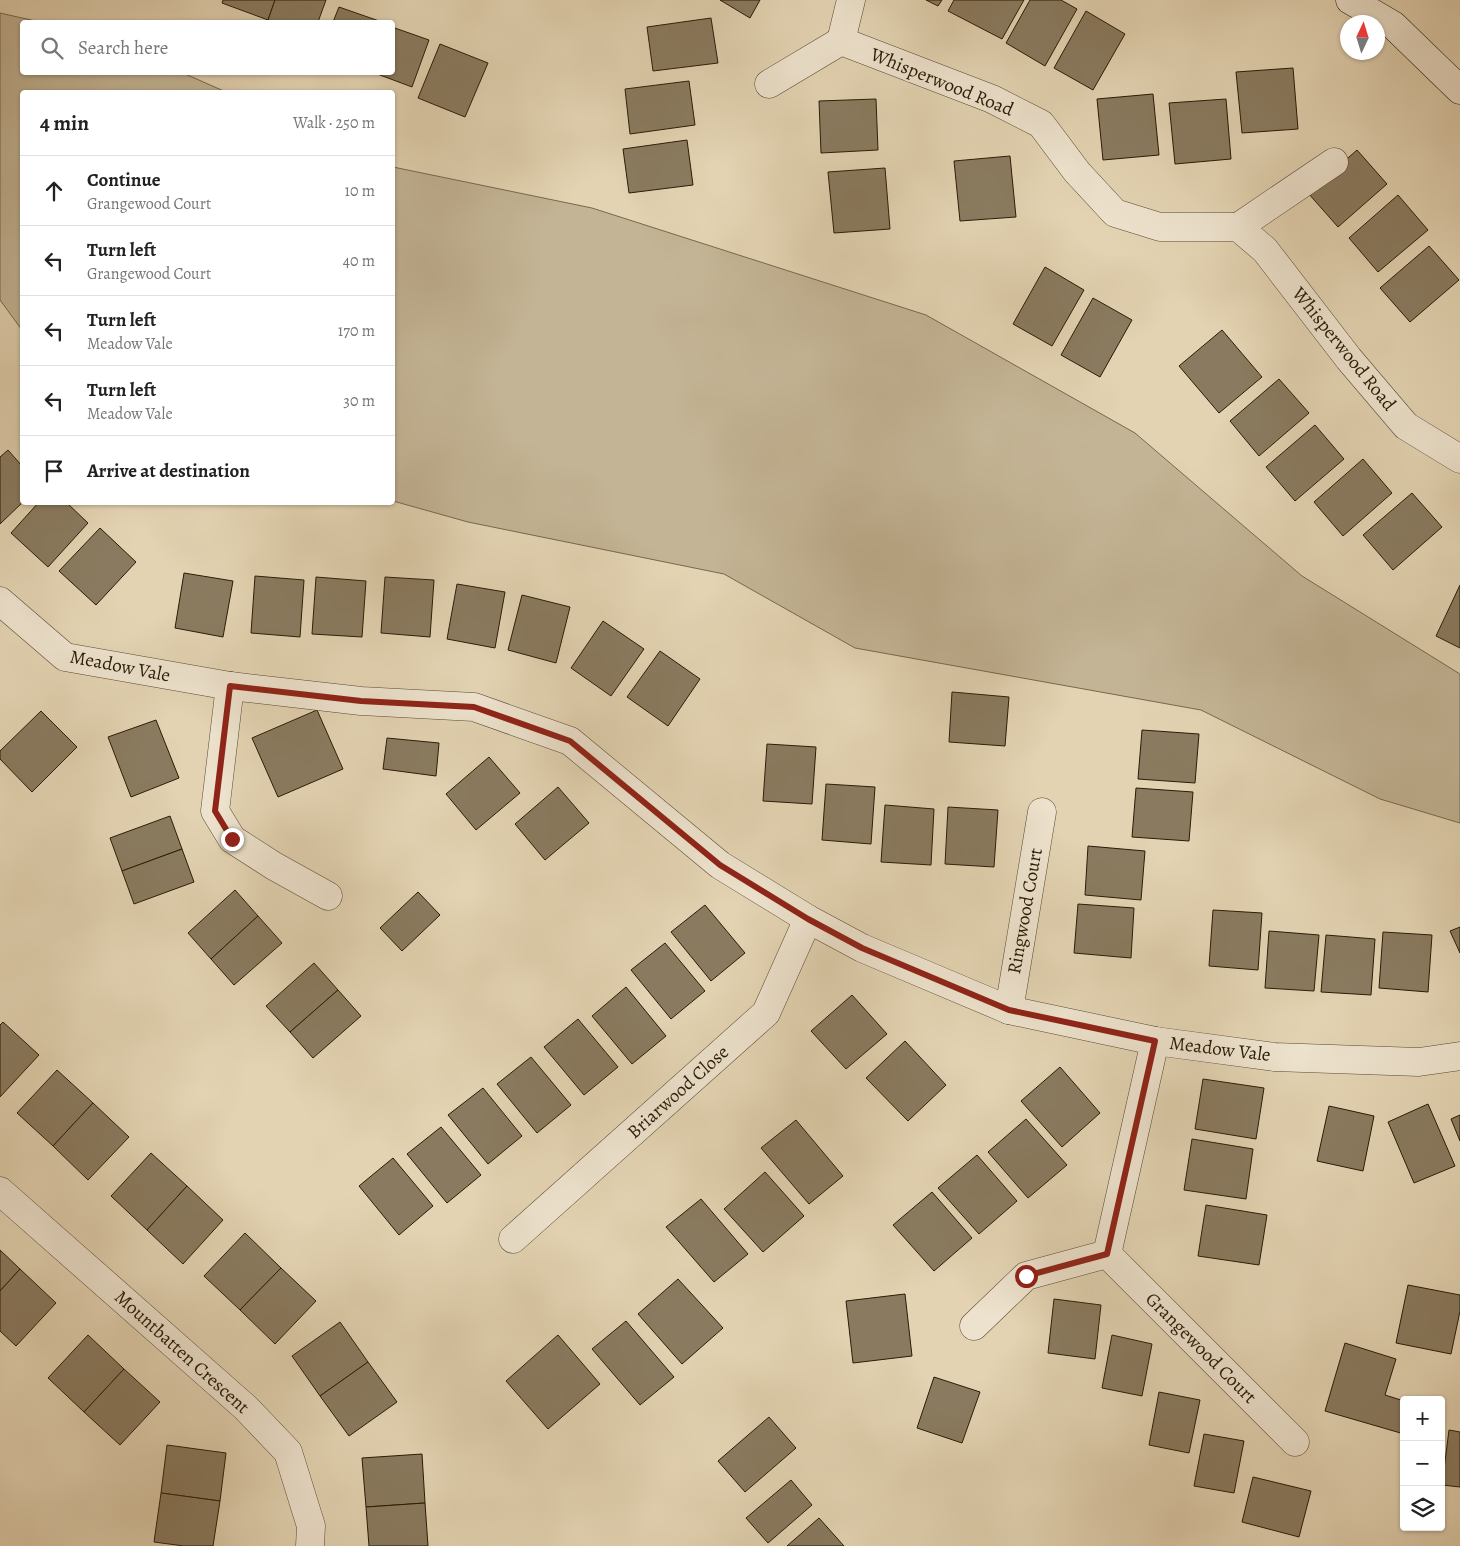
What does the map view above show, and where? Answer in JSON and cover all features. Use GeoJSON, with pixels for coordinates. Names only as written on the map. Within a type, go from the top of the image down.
{"type":"FeatureCollection","features":[{"type":"Feature","properties":{"kind":"street"},"geometry":{"type":"LineString","coordinates":[[769,84],[841,41],[851,0]]}},
{"type":"Feature","properties":{"kind":"street"},"geometry":{"type":"LineString","coordinates":[[1350,0],[1393,25],[1460,90]]}},
{"type":"Feature","properties":{"kind":"street","name":"Whisperwood Road"},"geometry":{"type":"LineString","coordinates":[[841,41],[992,98],[1041,124],[1077,172],[1114,213],[1160,227],[1238,226],[1265,250],[1349,359],[1406,426],[1460,459]]}},
{"type":"Feature","properties":{"kind":"street"},"geometry":{"type":"LineString","coordinates":[[1238,226],[1334,162]]}},
{"type":"Feature","properties":{"kind":"street","name":"Meadow Vale"},"geometry":{"type":"LineString","coordinates":[[0,601],[65,658],[230,686],[361,701],[474,707],[570,741],[720,865],[808,919],[862,948],[1009,1010],[1155,1041],[1274,1056],[1419,1062],[1460,1056]]}},
{"type":"Feature","properties":{"kind":"street"},"geometry":{"type":"LineString","coordinates":[[230,686],[215,811],[232,839],[274,866],[328,896]]}},
{"type":"Feature","properties":{"kind":"street","name":"Ringwood Court"},"geometry":{"type":"LineString","coordinates":[[1009,1010],[1042,812]]}},
{"type":"Feature","properties":{"kind":"street","name":"Briarwood Close"},"geometry":{"type":"LineString","coordinates":[[513,1239],[766,1013],[808,919]]}},
{"type":"Feature","properties":{"kind":"street"},"geometry":{"type":"LineString","coordinates":[[974,1326],[1026,1276],[1107,1254],[1155,1041]]}},
{"type":"Feature","properties":{"kind":"street","name":"Mountbatten Crescent"},"geometry":{"type":"LineString","coordinates":[[0,1191],[246,1408],[288,1452],[311,1526],[310,1546]]}},
{"type":"Feature","properties":{"kind":"street","name":"Grangewood Court"},"geometry":{"type":"LineString","coordinates":[[1107,1254],[1295,1442]]}},
{"type":"Feature","properties":{"kind":"shaded area"},"geometry":{"type":"Polygon","coordinates":[[[0,13],[31,20],[20,20],[20,75],[188,75],[221,90],[20,90],[20,327],[0,300],[0,13]]]}},
{"type":"Feature","properties":{"kind":"shaded area"},"geometry":{"type":"Polygon","coordinates":[[[395,167],[592,208],[926,315],[1135,433],[1302,576],[1460,674],[1460,823],[1380,799],[1201,710],[855,648],[724,574],[468,522],[395,502],[395,167]]]}},
{"type":"Feature","properties":{"kind":"building"},"geometry":{"type":"Polygon","coordinates":[[[223,0],[275,0],[268,20],[222,3],[223,0]]]}},
{"type":"Feature","properties":{"kind":"building"},"geometry":{"type":"Polygon","coordinates":[[[275,0],[326,0],[319,20],[268,20],[275,0]]]}},
{"type":"Feature","properties":{"kind":"building"},"geometry":{"type":"Polygon","coordinates":[[[720,0],[760,0],[750,18],[720,0]]]}},
{"type":"Feature","properties":{"kind":"building"},"geometry":{"type":"Polygon","coordinates":[[[926,0],[942,0],[938,6],[926,0]]]}},
{"type":"Feature","properties":{"kind":"building"},"geometry":{"type":"Polygon","coordinates":[[[954,0],[1024,0],[1002,39],[948,11],[954,0]]]}},
{"type":"Feature","properties":{"kind":"building"},"geometry":{"type":"Polygon","coordinates":[[[1030,0],[1061,0],[1077,9],[1045,66],[1006,43],[1030,0]]]}},
{"type":"Feature","properties":{"kind":"building"},"geometry":{"type":"Polygon","coordinates":[[[339,7],[376,20],[334,20],[339,7]]]}},
{"type":"Feature","properties":{"kind":"building"},"geometry":{"type":"Polygon","coordinates":[[[1086,11],[1125,34],[1093,90],[1054,68],[1086,11]]]}},
{"type":"Feature","properties":{"kind":"building"},"geometry":{"type":"Polygon","coordinates":[[[711,18],[718,63],[653,71],[647,27],[711,18]]]}},
{"type":"Feature","properties":{"kind":"building"},"geometry":{"type":"Polygon","coordinates":[[[395,28],[429,40],[412,87],[380,75],[395,75],[395,28]]]}},
{"type":"Feature","properties":{"kind":"building"},"geometry":{"type":"Polygon","coordinates":[[[440,44],[488,63],[465,117],[418,98],[440,44]]]}},
{"type":"Feature","properties":{"kind":"building"},"geometry":{"type":"Polygon","coordinates":[[[1293,68],[1298,129],[1242,133],[1236,72],[1293,68]]]}},
{"type":"Feature","properties":{"kind":"building"},"geometry":{"type":"Polygon","coordinates":[[[689,81],[695,125],[630,134],[625,89],[689,81]]]}},
{"type":"Feature","properties":{"kind":"building"},"geometry":{"type":"Polygon","coordinates":[[[1153,94],[1159,155],[1103,160],[1097,99],[1153,94]]]}},
{"type":"Feature","properties":{"kind":"building"},"geometry":{"type":"Polygon","coordinates":[[[876,99],[878,150],[821,153],[819,101],[876,99]]]}},
{"type":"Feature","properties":{"kind":"building"},"geometry":{"type":"Polygon","coordinates":[[[1226,99],[1231,159],[1175,164],[1169,103],[1226,99]]]}},
{"type":"Feature","properties":{"kind":"building"},"geometry":{"type":"Polygon","coordinates":[[[687,140],[693,185],[629,193],[623,149],[687,140]]]}},
{"type":"Feature","properties":{"kind":"building"},"geometry":{"type":"Polygon","coordinates":[[[1357,150],[1387,184],[1338,227],[1308,193],[1357,150]]]}},
{"type":"Feature","properties":{"kind":"building"},"geometry":{"type":"Polygon","coordinates":[[[1010,156],[1016,217],[960,221],[954,161],[1010,156]]]}},
{"type":"Feature","properties":{"kind":"building"},"geometry":{"type":"Polygon","coordinates":[[[885,168],[890,229],[834,233],[828,172],[885,168]]]}},
{"type":"Feature","properties":{"kind":"building"},"geometry":{"type":"Polygon","coordinates":[[[1398,195],[1428,230],[1378,272],[1349,238],[1398,195]]]}},
{"type":"Feature","properties":{"kind":"building"},"geometry":{"type":"Polygon","coordinates":[[[1429,246],[1459,280],[1410,322],[1380,288],[1429,246]]]}},
{"type":"Feature","properties":{"kind":"building"},"geometry":{"type":"Polygon","coordinates":[[[1045,267],[1084,290],[1052,346],[1013,324],[1045,267]]]}},
{"type":"Feature","properties":{"kind":"building"},"geometry":{"type":"Polygon","coordinates":[[[1093,298],[1132,320],[1100,377],[1061,355],[1093,298]]]}},
{"type":"Feature","properties":{"kind":"building"},"geometry":{"type":"Polygon","coordinates":[[[1222,330],[1262,377],[1219,413],[1179,366],[1222,330]]]}},
{"type":"Feature","properties":{"kind":"building"},"geometry":{"type":"Polygon","coordinates":[[[1279,379],[1309,413],[1259,456],[1230,421],[1279,379]]]}},
{"type":"Feature","properties":{"kind":"building"},"geometry":{"type":"Polygon","coordinates":[[[1315,425],[1344,459],[1295,501],[1266,467],[1315,425]]]}},
{"type":"Feature","properties":{"kind":"building"},"geometry":{"type":"Polygon","coordinates":[[[8,450],[20,464],[20,505],[0,524],[0,457],[8,450]]]}},
{"type":"Feature","properties":{"kind":"building"},"geometry":{"type":"Polygon","coordinates":[[[1363,459],[1392,493],[1343,536],[1314,502],[1363,459]]]}},
{"type":"Feature","properties":{"kind":"building"},"geometry":{"type":"Polygon","coordinates":[[[1412,493],[1442,527],[1393,570],[1363,535],[1412,493]]]}},
{"type":"Feature","properties":{"kind":"building"},"geometry":{"type":"Polygon","coordinates":[[[36,505],[69,505],[88,523],[48,567],[11,533],[36,505]]]}},
{"type":"Feature","properties":{"kind":"building"},"geometry":{"type":"Polygon","coordinates":[[[100,528],[136,562],[96,605],[59,571],[100,528]]]}},
{"type":"Feature","properties":{"kind":"building"},"geometry":{"type":"Polygon","coordinates":[[[184,573],[233,581],[223,637],[175,628],[184,573]]]}},
{"type":"Feature","properties":{"kind":"building"},"geometry":{"type":"Polygon","coordinates":[[[255,576],[304,580],[300,637],[251,633],[255,576]]]}},
{"type":"Feature","properties":{"kind":"building"},"geometry":{"type":"Polygon","coordinates":[[[316,577],[366,581],[362,637],[312,634],[316,577]]]}},
{"type":"Feature","properties":{"kind":"building"},"geometry":{"type":"Polygon","coordinates":[[[385,577],[434,580],[430,637],[381,633],[385,577]]]}},
{"type":"Feature","properties":{"kind":"building"},"geometry":{"type":"Polygon","coordinates":[[[457,584],[505,592],[495,648],[447,639],[457,584]]]}},
{"type":"Feature","properties":{"kind":"building"},"geometry":{"type":"Polygon","coordinates":[[[1460,585],[1460,648],[1436,636],[1460,585]]]}},
{"type":"Feature","properties":{"kind":"building"},"geometry":{"type":"Polygon","coordinates":[[[522,595],[570,607],[556,663],[508,650],[522,595]]]}},
{"type":"Feature","properties":{"kind":"building"},"geometry":{"type":"Polygon","coordinates":[[[603,621],[644,649],[611,696],[571,668],[603,621]]]}},
{"type":"Feature","properties":{"kind":"building"},"geometry":{"type":"Polygon","coordinates":[[[660,651],[700,679],[668,726],[627,697],[660,651]]]}},
{"type":"Feature","properties":{"kind":"building"},"geometry":{"type":"Polygon","coordinates":[[[952,692],[1009,697],[1005,746],[949,742],[952,692]]]}},
{"type":"Feature","properties":{"kind":"building"},"geometry":{"type":"Polygon","coordinates":[[[317,710],[343,769],[278,797],[252,738],[317,710]]]}},
{"type":"Feature","properties":{"kind":"building"},"geometry":{"type":"Polygon","coordinates":[[[41,711],[77,747],[32,792],[0,759],[0,751],[41,711]]]}},
{"type":"Feature","properties":{"kind":"building"},"geometry":{"type":"Polygon","coordinates":[[[156,720],[179,778],[131,797],[108,737],[156,720]]]}},
{"type":"Feature","properties":{"kind":"building"},"geometry":{"type":"Polygon","coordinates":[[[1142,730],[1199,734],[1195,783],[1138,779],[1142,730]]]}},
{"type":"Feature","properties":{"kind":"building"},"geometry":{"type":"Polygon","coordinates":[[[387,738],[439,743],[436,776],[383,769],[387,738]]]}},
{"type":"Feature","properties":{"kind":"building"},"geometry":{"type":"Polygon","coordinates":[[[767,744],[816,747],[812,804],[763,801],[767,744]]]}},
{"type":"Feature","properties":{"kind":"building"},"geometry":{"type":"Polygon","coordinates":[[[489,757],[520,793],[476,830],[446,794],[489,757]]]}},
{"type":"Feature","properties":{"kind":"building"},"geometry":{"type":"Polygon","coordinates":[[[826,784],[875,787],[871,844],[822,840],[826,784]]]}},
{"type":"Feature","properties":{"kind":"building"},"geometry":{"type":"Polygon","coordinates":[[[558,787],[589,823],[545,860],[515,824],[558,787]]]}},
{"type":"Feature","properties":{"kind":"building"},"geometry":{"type":"Polygon","coordinates":[[[1136,788],[1193,792],[1189,841],[1132,837],[1136,788]]]}},
{"type":"Feature","properties":{"kind":"building"},"geometry":{"type":"Polygon","coordinates":[[[885,805],[934,809],[931,865],[881,862],[885,805]]]}},
{"type":"Feature","properties":{"kind":"building"},"geometry":{"type":"Polygon","coordinates":[[[948,807],[998,810],[994,867],[945,864],[948,807]]]}},
{"type":"Feature","properties":{"kind":"building"},"geometry":{"type":"Polygon","coordinates":[[[170,816],[182,849],[122,871],[110,838],[170,816]]]}},
{"type":"Feature","properties":{"kind":"building"},"geometry":{"type":"Polygon","coordinates":[[[1088,846],[1145,851],[1141,900],[1085,895],[1088,846]]]}},
{"type":"Feature","properties":{"kind":"building"},"geometry":{"type":"Polygon","coordinates":[[[182,849],[194,882],[134,904],[122,871],[182,849]]]}},
{"type":"Feature","properties":{"kind":"building"},"geometry":{"type":"Polygon","coordinates":[[[235,890],[258,916],[211,959],[188,933],[235,890]]]}},
{"type":"Feature","properties":{"kind":"building"},"geometry":{"type":"Polygon","coordinates":[[[418,892],[440,915],[402,951],[380,928],[418,892]]]}},
{"type":"Feature","properties":{"kind":"building"},"geometry":{"type":"Polygon","coordinates":[[[1078,904],[1134,908],[1131,958],[1074,953],[1078,904]]]}},
{"type":"Feature","properties":{"kind":"building"},"geometry":{"type":"Polygon","coordinates":[[[705,905],[745,953],[711,981],[671,932],[705,905]]]}},
{"type":"Feature","properties":{"kind":"building"},"geometry":{"type":"Polygon","coordinates":[[[1213,910],[1262,913],[1258,970],[1209,966],[1213,910]]]}},
{"type":"Feature","properties":{"kind":"building"},"geometry":{"type":"Polygon","coordinates":[[[258,916],[282,943],[234,985],[211,959],[258,916]]]}},
{"type":"Feature","properties":{"kind":"building"},"geometry":{"type":"Polygon","coordinates":[[[1460,927],[1460,953],[1450,931],[1460,927]]]}},
{"type":"Feature","properties":{"kind":"building"},"geometry":{"type":"Polygon","coordinates":[[[1269,931],[1319,935],[1314,991],[1265,988],[1269,931]]]}},
{"type":"Feature","properties":{"kind":"building"},"geometry":{"type":"Polygon","coordinates":[[[1383,932],[1432,935],[1428,992],[1379,988],[1383,932]]]}},
{"type":"Feature","properties":{"kind":"building"},"geometry":{"type":"Polygon","coordinates":[[[1326,935],[1375,939],[1371,995],[1321,992],[1326,935]]]}},
{"type":"Feature","properties":{"kind":"building"},"geometry":{"type":"Polygon","coordinates":[[[665,943],[705,991],[671,1019],[631,970],[665,943]]]}},
{"type":"Feature","properties":{"kind":"building"},"geometry":{"type":"Polygon","coordinates":[[[314,963],[338,990],[290,1032],[266,1006],[314,963]]]}},
{"type":"Feature","properties":{"kind":"building"},"geometry":{"type":"Polygon","coordinates":[[[626,987],[666,1036],[632,1064],[592,1016],[626,987]]]}},
{"type":"Feature","properties":{"kind":"building"},"geometry":{"type":"Polygon","coordinates":[[[338,990],[361,1016],[313,1058],[290,1032],[338,990]]]}},
{"type":"Feature","properties":{"kind":"building"},"geometry":{"type":"Polygon","coordinates":[[[852,995],[887,1034],[846,1069],[811,1031],[852,995]]]}},
{"type":"Feature","properties":{"kind":"building"},"geometry":{"type":"Polygon","coordinates":[[[578,1019],[618,1067],[584,1095],[544,1047],[578,1019]]]}},
{"type":"Feature","properties":{"kind":"building"},"geometry":{"type":"Polygon","coordinates":[[[3,1022],[39,1055],[0,1097],[0,1025],[3,1022]]]}},
{"type":"Feature","properties":{"kind":"building"},"geometry":{"type":"Polygon","coordinates":[[[905,1041],[946,1085],[908,1121],[866,1078],[905,1041]]]}},
{"type":"Feature","properties":{"kind":"building"},"geometry":{"type":"Polygon","coordinates":[[[531,1057],[571,1105],[537,1133],[497,1084],[531,1057]]]}},
{"type":"Feature","properties":{"kind":"building"},"geometry":{"type":"Polygon","coordinates":[[[1060,1067],[1100,1113],[1062,1147],[1021,1101],[1060,1067]]]}},
{"type":"Feature","properties":{"kind":"building"},"geometry":{"type":"Polygon","coordinates":[[[57,1070],[93,1103],[53,1146],[17,1113],[57,1070]]]}},
{"type":"Feature","properties":{"kind":"building"},"geometry":{"type":"Polygon","coordinates":[[[1203,1079],[1264,1088],[1256,1139],[1195,1129],[1203,1079]]]}},
{"type":"Feature","properties":{"kind":"building"},"geometry":{"type":"Polygon","coordinates":[[[483,1088],[522,1136],[488,1164],[448,1115],[483,1088]]]}},
{"type":"Feature","properties":{"kind":"building"},"geometry":{"type":"Polygon","coordinates":[[[93,1103],[129,1137],[88,1180],[53,1146],[93,1103]]]}},
{"type":"Feature","properties":{"kind":"building"},"geometry":{"type":"Polygon","coordinates":[[[1428,1104],[1455,1166],[1414,1183],[1388,1122],[1428,1104]]]}},
{"type":"Feature","properties":{"kind":"building"},"geometry":{"type":"Polygon","coordinates":[[[1329,1106],[1374,1116],[1363,1171],[1317,1161],[1329,1106]]]}},
{"type":"Feature","properties":{"kind":"building"},"geometry":{"type":"Polygon","coordinates":[[[1460,1115],[1460,1141],[1451,1119],[1460,1115]]]}},
{"type":"Feature","properties":{"kind":"building"},"geometry":{"type":"Polygon","coordinates":[[[1026,1119],[1067,1165],[1028,1198],[988,1152],[1026,1119]]]}},
{"type":"Feature","properties":{"kind":"building"},"geometry":{"type":"Polygon","coordinates":[[[796,1120],[843,1176],[809,1204],[761,1148],[796,1120]]]}},
{"type":"Feature","properties":{"kind":"building"},"geometry":{"type":"Polygon","coordinates":[[[441,1127],[481,1175],[447,1203],[407,1154],[441,1127]]]}},
{"type":"Feature","properties":{"kind":"building"},"geometry":{"type":"Polygon","coordinates":[[[1192,1139],[1253,1149],[1246,1199],[1184,1190],[1192,1139]]]}},
{"type":"Feature","properties":{"kind":"building"},"geometry":{"type":"Polygon","coordinates":[[[151,1153],[187,1186],[147,1230],[111,1196],[151,1153]]]}},
{"type":"Feature","properties":{"kind":"building"},"geometry":{"type":"Polygon","coordinates":[[[977,1155],[1017,1201],[979,1234],[938,1188],[977,1155]]]}},
{"type":"Feature","properties":{"kind":"building"},"geometry":{"type":"Polygon","coordinates":[[[393,1158],[433,1206],[399,1235],[359,1186],[393,1158]]]}},
{"type":"Feature","properties":{"kind":"building"},"geometry":{"type":"Polygon","coordinates":[[[765,1172],[804,1216],[763,1252],[724,1209],[765,1172]]]}},
{"type":"Feature","properties":{"kind":"building"},"geometry":{"type":"Polygon","coordinates":[[[187,1186],[223,1220],[183,1264],[147,1230],[187,1186]]]}},
{"type":"Feature","properties":{"kind":"building"},"geometry":{"type":"Polygon","coordinates":[[[932,1192],[972,1238],[934,1271],[893,1225],[932,1192]]]}},
{"type":"Feature","properties":{"kind":"building"},"geometry":{"type":"Polygon","coordinates":[[[701,1199],[748,1254],[714,1282],[666,1227],[701,1199]]]}},
{"type":"Feature","properties":{"kind":"building"},"geometry":{"type":"Polygon","coordinates":[[[1206,1205],[1267,1215],[1259,1265],[1198,1256],[1206,1205]]]}},
{"type":"Feature","properties":{"kind":"building"},"geometry":{"type":"Polygon","coordinates":[[[245,1233],[281,1268],[240,1310],[204,1276],[245,1233]]]}},
{"type":"Feature","properties":{"kind":"building"},"geometry":{"type":"Polygon","coordinates":[[[0,1250],[20,1269],[0,1291],[0,1250]]]}},
{"type":"Feature","properties":{"kind":"building"},"geometry":{"type":"Polygon","coordinates":[[[281,1268],[316,1301],[275,1344],[240,1310],[281,1268]]]}},
{"type":"Feature","properties":{"kind":"building"},"geometry":{"type":"Polygon","coordinates":[[[20,1269],[56,1303],[16,1346],[0,1331],[0,1291],[20,1269]]]}},
{"type":"Feature","properties":{"kind":"building"},"geometry":{"type":"Polygon","coordinates":[[[678,1279],[723,1328],[682,1364],[638,1314],[678,1279]]]}},
{"type":"Feature","properties":{"kind":"building"},"geometry":{"type":"Polygon","coordinates":[[[1408,1285],[1460,1295],[1460,1311],[1451,1354],[1396,1343],[1408,1285]]]}},
{"type":"Feature","properties":{"kind":"building"},"geometry":{"type":"Polygon","coordinates":[[[905,1294],[912,1356],[853,1363],[846,1301],[905,1294]]]}},
{"type":"Feature","properties":{"kind":"building"},"geometry":{"type":"Polygon","coordinates":[[[1054,1299],[1101,1305],[1095,1359],[1048,1353],[1054,1299]]]}},
{"type":"Feature","properties":{"kind":"building"},"geometry":{"type":"Polygon","coordinates":[[[626,1321],[674,1377],[640,1405],[592,1349],[626,1321]]]}},
{"type":"Feature","properties":{"kind":"building"},"geometry":{"type":"Polygon","coordinates":[[[340,1322],[368,1362],[320,1396],[292,1356],[340,1322]]]}},
{"type":"Feature","properties":{"kind":"building"},"geometry":{"type":"Polygon","coordinates":[[[88,1335],[124,1369],[84,1412],[48,1378],[88,1335]]]}},
{"type":"Feature","properties":{"kind":"building"},"geometry":{"type":"Polygon","coordinates":[[[558,1335],[600,1384],[548,1429],[506,1381],[558,1335]]]}},
{"type":"Feature","properties":{"kind":"building"},"geometry":{"type":"Polygon","coordinates":[[[1112,1335],[1152,1344],[1142,1396],[1102,1388],[1112,1335]]]}},
{"type":"Feature","properties":{"kind":"building"},"geometry":{"type":"Polygon","coordinates":[[[1345,1343],[1396,1359],[1385,1395],[1400,1400],[1400,1433],[1325,1411],[1345,1343]]]}},
{"type":"Feature","properties":{"kind":"building"},"geometry":{"type":"Polygon","coordinates":[[[368,1362],[397,1402],[349,1436],[320,1396],[368,1362]]]}},
{"type":"Feature","properties":{"kind":"building"},"geometry":{"type":"Polygon","coordinates":[[[124,1369],[160,1402],[120,1445],[84,1412],[124,1369]]]}},
{"type":"Feature","properties":{"kind":"building"},"geometry":{"type":"Polygon","coordinates":[[[934,1377],[980,1392],[962,1443],[917,1428],[934,1377]]]}},
{"type":"Feature","properties":{"kind":"building"},"geometry":{"type":"Polygon","coordinates":[[[1159,1392],[1200,1400],[1189,1453],[1149,1445],[1159,1392]]]}},
{"type":"Feature","properties":{"kind":"building"},"geometry":{"type":"Polygon","coordinates":[[[769,1417],[796,1448],[745,1492],[718,1461],[769,1417]]]}},
{"type":"Feature","properties":{"kind":"building"},"geometry":{"type":"Polygon","coordinates":[[[1449,1430],[1460,1432],[1460,1487],[1445,1485],[1445,1461],[1449,1430]]]}},
{"type":"Feature","properties":{"kind":"building"},"geometry":{"type":"Polygon","coordinates":[[[1204,1434],[1244,1441],[1234,1493],[1194,1486],[1204,1434]]]}},
{"type":"Feature","properties":{"kind":"building"},"geometry":{"type":"Polygon","coordinates":[[[167,1445],[226,1453],[220,1501],[161,1493],[167,1445]]]}},
{"type":"Feature","properties":{"kind":"building"},"geometry":{"type":"Polygon","coordinates":[[[422,1454],[425,1503],[366,1507],[362,1458],[422,1454]]]}},
{"type":"Feature","properties":{"kind":"building"},"geometry":{"type":"Polygon","coordinates":[[[1253,1477],[1311,1491],[1299,1537],[1242,1522],[1253,1477]]]}},
{"type":"Feature","properties":{"kind":"building"},"geometry":{"type":"Polygon","coordinates":[[[791,1480],[812,1505],[768,1543],[746,1518],[791,1480]]]}},
{"type":"Feature","properties":{"kind":"building"},"geometry":{"type":"Polygon","coordinates":[[[161,1493],[220,1501],[213,1546],[184,1546],[154,1542],[161,1493]]]}},
{"type":"Feature","properties":{"kind":"building"},"geometry":{"type":"Polygon","coordinates":[[[425,1503],[428,1546],[369,1546],[366,1507],[425,1503]]]}},
{"type":"Feature","properties":{"kind":"building"},"geometry":{"type":"Polygon","coordinates":[[[819,1518],[844,1546],[787,1546],[819,1518]]]}},
{"type":"Feature","properties":{"kind":"route"},"geometry":{"type":"LineString","coordinates":[[232,839],[215,811],[230,686],[361,701],[474,707],[570,741],[720,865],[808,919],[862,948],[1009,1010],[1155,1041],[1107,1254],[1026,1276]]}}]}
